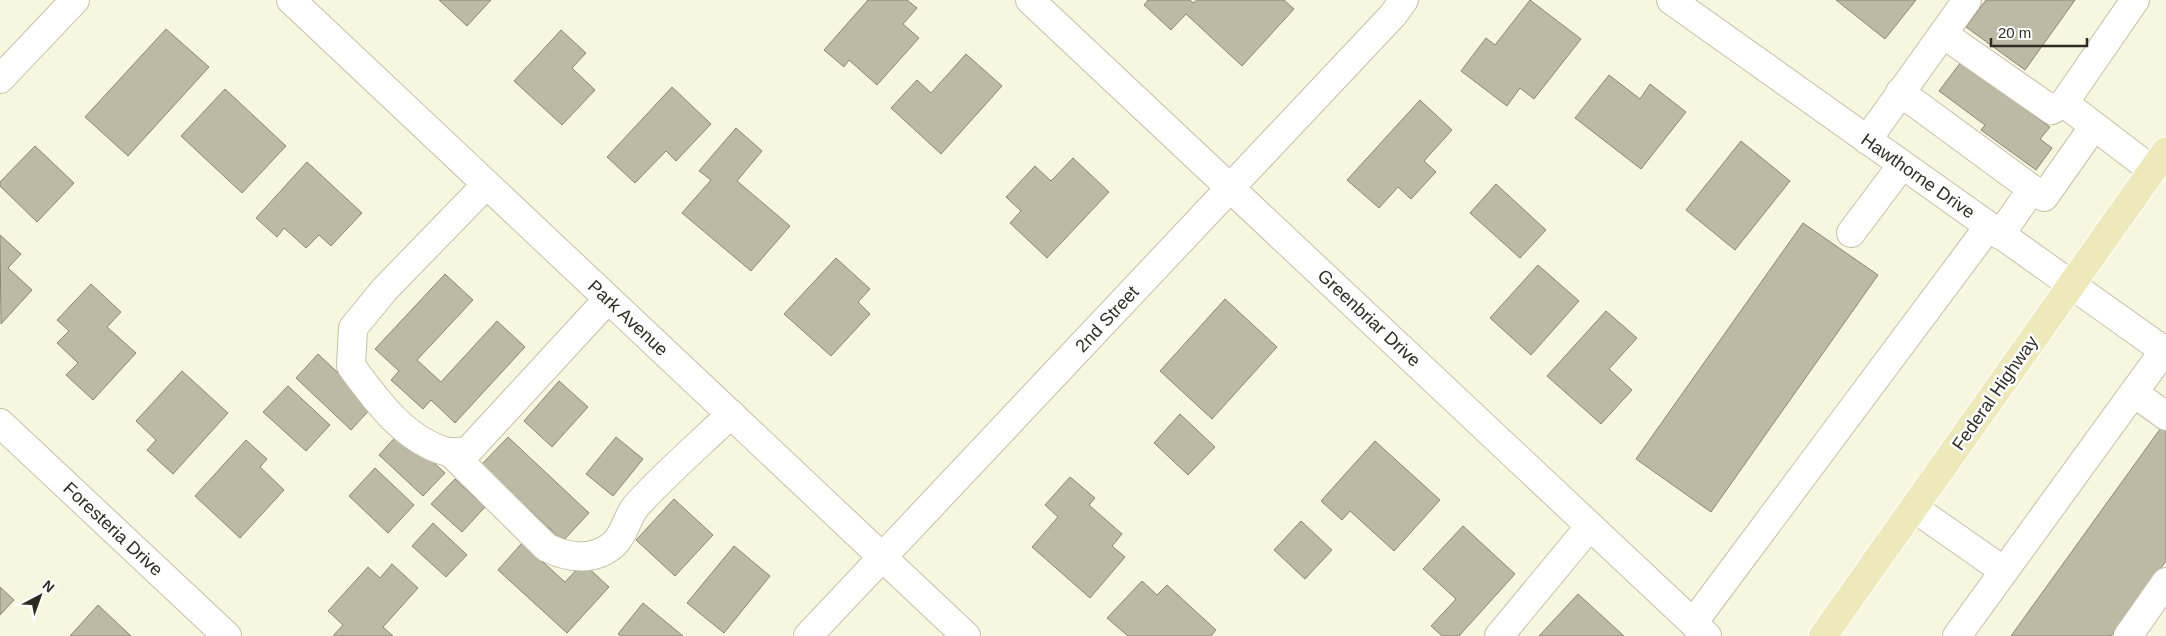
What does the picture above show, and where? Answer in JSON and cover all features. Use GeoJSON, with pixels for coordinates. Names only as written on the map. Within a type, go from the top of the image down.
{"type":"FeatureCollection","features":[{"type":"Feature","properties":{"kind":"main road","name":"Federal Highway"},"geometry":{"type":"LineString","coordinates":[[1823,636],[2159,160]]}},
{"type":"Feature","properties":{"kind":"street"},"geometry":{"type":"LineString","coordinates":[[0,79],[75,0]]}},
{"type":"Feature","properties":{"kind":"street","name":"Park Avenue"},"geometry":{"type":"LineString","coordinates":[[291,0],[966,636]]}},
{"type":"Feature","properties":{"kind":"street","name":"Greenbriar Drive"},"geometry":{"type":"LineString","coordinates":[[1030,0],[1700,629]]}},
{"type":"Feature","properties":{"kind":"street","name":"2nd Street"},"geometry":{"type":"LineString","coordinates":[[808,636],[1393,15],[1404,0]]}},
{"type":"Feature","properties":{"kind":"street","name":"Hawthorne Drive"},"geometry":{"type":"LineString","coordinates":[[1671,0],[2165,350]]}},
{"type":"Feature","properties":{"kind":"street"},"geometry":{"type":"LineString","coordinates":[[1867,140],[1967,0]]}},
{"type":"Feature","properties":{"kind":"street"},"geometry":{"type":"LineString","coordinates":[[1943,34],[2052,110],[2064,103],[2135,0]]}},
{"type":"Feature","properties":{"kind":"street"},"geometry":{"type":"LineString","coordinates":[[1900,92],[2044,197],[2094,126]]}},
{"type":"Feature","properties":{"kind":"street"},"geometry":{"type":"LineString","coordinates":[[2064,103],[2094,126],[2159,160]]}},
{"type":"Feature","properties":{"kind":"street"},"geometry":{"type":"LineString","coordinates":[[1851,233],[1902,164]]}},
{"type":"Feature","properties":{"kind":"street"},"geometry":{"type":"LineString","coordinates":[[486,185],[384,289],[353,328],[351,366],[384,410],[422,441],[450,452],[546,546],[561,554],[576,558],[594,555],[613,544],[636,506],[731,414]]}},
{"type":"Feature","properties":{"kind":"street"},"geometry":{"type":"LineString","coordinates":[[1700,629],[1995,231],[2032,189]]}},
{"type":"Feature","properties":{"kind":"street"},"geometry":{"type":"LineString","coordinates":[[450,452],[468,451],[608,299]]}},
{"type":"Feature","properties":{"kind":"street"},"geometry":{"type":"LineString","coordinates":[[1957,636],[2165,350]]}},
{"type":"Feature","properties":{"kind":"street"},"geometry":{"type":"LineString","coordinates":[[2134,393],[2166,416]]}},
{"type":"Feature","properties":{"kind":"street","name":"Foresteria Drive"},"geometry":{"type":"LineString","coordinates":[[0,422],[227,636]]}},
{"type":"Feature","properties":{"kind":"street"},"geometry":{"type":"LineString","coordinates":[[1914,508],[2004,571]]}},
{"type":"Feature","properties":{"kind":"street"},"geometry":{"type":"LineString","coordinates":[[1499,636],[1590,526]]}},
{"type":"Feature","properties":{"kind":"street"},"geometry":{"type":"LineString","coordinates":[[2128,636],[2166,582]]}},
{"type":"Feature","properties":{"kind":"building"},"geometry":{"type":"Polygon","coordinates":[[[439,0],[491,0],[467,26],[439,0]]]}},
{"type":"Feature","properties":{"kind":"building"},"geometry":{"type":"Polygon","coordinates":[[[868,0],[907,0],[917,8],[903,24],[919,38],[877,85],[849,60],[844,67],[824,50],[868,0]]]}},
{"type":"Feature","properties":{"kind":"building"},"geometry":{"type":"Polygon","coordinates":[[[1148,0],[1190,0],[1193,3],[1197,0],[1284,0],[1294,9],[1242,66],[1186,14],[1171,30],[1144,5],[1148,0]]]}},
{"type":"Feature","properties":{"kind":"building"},"geometry":{"type":"Polygon","coordinates":[[[1530,0],[1581,39],[1534,99],[1520,88],[1507,106],[1461,71],[1486,38],[1495,45],[1530,0]]]}},
{"type":"Feature","properties":{"kind":"building"},"geometry":{"type":"Polygon","coordinates":[[[1836,0],[1916,0],[1885,39],[1836,0]]]}},
{"type":"Feature","properties":{"kind":"building"},"geometry":{"type":"Polygon","coordinates":[[[1986,0],[2075,0],[2025,70],[1966,27],[1986,0]]]}},
{"type":"Feature","properties":{"kind":"building"},"geometry":{"type":"Polygon","coordinates":[[[166,29],[209,67],[128,156],[85,117],[166,29]]]}},
{"type":"Feature","properties":{"kind":"building"},"geometry":{"type":"Polygon","coordinates":[[[561,30],[586,53],[572,68],[595,90],[562,125],[514,81],[561,30]]]}},
{"type":"Feature","properties":{"kind":"building"},"geometry":{"type":"Polygon","coordinates":[[[966,54],[1002,86],[941,154],[891,108],[917,80],[931,93],[966,54]]]}},
{"type":"Feature","properties":{"kind":"building"},"geometry":{"type":"Polygon","coordinates":[[[1961,62],[2050,127],[2040,139],[2052,148],[2036,170],[1981,130],[1985,125],[1939,91],[1961,62]]]}},
{"type":"Feature","properties":{"kind":"building"},"geometry":{"type":"Polygon","coordinates":[[[1609,75],[1640,99],[1650,84],[1686,112],[1641,169],[1575,118],[1609,75]]]}},
{"type":"Feature","properties":{"kind":"building"},"geometry":{"type":"Polygon","coordinates":[[[672,87],[711,124],[676,161],[666,151],[635,183],[607,157],[672,87]]]}},
{"type":"Feature","properties":{"kind":"building"},"geometry":{"type":"Polygon","coordinates":[[[225,89],[286,146],[242,193],[181,136],[225,89]]]}},
{"type":"Feature","properties":{"kind":"building"},"geometry":{"type":"Polygon","coordinates":[[[1420,100],[1452,130],[1424,161],[1436,172],[1411,199],[1398,187],[1379,208],[1347,180],[1420,100]]]}},
{"type":"Feature","properties":{"kind":"building"},"geometry":{"type":"Polygon","coordinates":[[[736,128],[762,151],[737,181],[790,226],[751,271],[682,213],[711,180],[699,171],[736,128]]]}},
{"type":"Feature","properties":{"kind":"building"},"geometry":{"type":"Polygon","coordinates":[[[1741,141],[1790,181],[1735,250],[1686,210],[1741,141]]]}},
{"type":"Feature","properties":{"kind":"building"},"geometry":{"type":"Polygon","coordinates":[[[35,146],[74,183],[37,222],[0,186],[0,182],[35,146]]]}},
{"type":"Feature","properties":{"kind":"building"},"geometry":{"type":"Polygon","coordinates":[[[1073,158],[1109,192],[1047,258],[1010,223],[1021,211],[1006,197],[1035,166],[1051,181],[1073,158]]]}},
{"type":"Feature","properties":{"kind":"building"},"geometry":{"type":"Polygon","coordinates":[[[307,162],[362,213],[331,246],[319,235],[306,248],[284,228],[277,237],[256,218],[307,162]]]}},
{"type":"Feature","properties":{"kind":"building"},"geometry":{"type":"Polygon","coordinates":[[[1496,184],[1546,230],[1520,258],[1470,213],[1496,184]]]}},
{"type":"Feature","properties":{"kind":"building"},"geometry":{"type":"Polygon","coordinates":[[[1803,223],[1878,275],[1711,512],[1636,459],[1803,223]]]}},
{"type":"Feature","properties":{"kind":"building"},"geometry":{"type":"Polygon","coordinates":[[[0,235],[21,254],[8,268],[32,290],[1,324],[0,235]]]}},
{"type":"Feature","properties":{"kind":"building"},"geometry":{"type":"Polygon","coordinates":[[[836,258],[870,289],[858,302],[870,314],[831,356],[784,314],[836,258]]]}},
{"type":"Feature","properties":{"kind":"building"},"geometry":{"type":"Polygon","coordinates":[[[1538,265],[1579,301],[1531,355],[1490,318],[1538,265]]]}},
{"type":"Feature","properties":{"kind":"building"},"geometry":{"type":"Polygon","coordinates":[[[445,274],[473,300],[417,360],[441,382],[497,321],[525,347],[455,423],[431,400],[423,409],[391,380],[399,371],[375,349],[445,274]]]}},
{"type":"Feature","properties":{"kind":"building"},"geometry":{"type":"Polygon","coordinates":[[[91,284],[121,312],[107,327],[136,353],[93,400],[66,375],[78,363],[57,343],[69,331],[57,320],[91,284]]]}},
{"type":"Feature","properties":{"kind":"building"},"geometry":{"type":"Polygon","coordinates":[[[1225,299],[1277,347],[1212,419],[1160,371],[1225,299]]]}},
{"type":"Feature","properties":{"kind":"building"},"geometry":{"type":"Polygon","coordinates":[[[1606,311],[1637,338],[1609,369],[1632,390],[1601,424],[1547,376],[1606,311]]]}},
{"type":"Feature","properties":{"kind":"building"},"geometry":{"type":"Polygon","coordinates":[[[318,354],[373,406],[351,430],[296,378],[318,354]]]}},
{"type":"Feature","properties":{"kind":"building"},"geometry":{"type":"Polygon","coordinates":[[[182,371],[228,413],[173,474],[147,450],[156,440],[136,421],[182,371]]]}},
{"type":"Feature","properties":{"kind":"building"},"geometry":{"type":"Polygon","coordinates":[[[559,381],[588,407],[552,447],[524,421],[559,381]]]}},
{"type":"Feature","properties":{"kind":"building"},"geometry":{"type":"Polygon","coordinates":[[[288,386],[330,425],[306,451],[263,412],[288,386]]]}},
{"type":"Feature","properties":{"kind":"building"},"geometry":{"type":"Polygon","coordinates":[[[1180,414],[1215,447],[1188,475],[1154,443],[1180,414]]]}},
{"type":"Feature","properties":{"kind":"building"},"geometry":{"type":"Polygon","coordinates":[[[2163,425],[2166,427],[2166,561],[2111,636],[2011,636],[2163,425]]]}},
{"type":"Feature","properties":{"kind":"building"},"geometry":{"type":"Polygon","coordinates":[[[400,432],[445,473],[423,496],[379,455],[400,432]]]}},
{"type":"Feature","properties":{"kind":"building"},"geometry":{"type":"Polygon","coordinates":[[[508,437],[589,513],[563,541],[481,465],[508,437]]]}},
{"type":"Feature","properties":{"kind":"building"},"geometry":{"type":"Polygon","coordinates":[[[616,437],[643,459],[613,496],[586,474],[616,437]]]}},
{"type":"Feature","properties":{"kind":"building"},"geometry":{"type":"Polygon","coordinates":[[[246,440],[267,459],[260,467],[284,490],[240,538],[195,496],[246,440]]]}},
{"type":"Feature","properties":{"kind":"building"},"geometry":{"type":"Polygon","coordinates":[[[1375,441],[1440,500],[1394,551],[1350,511],[1342,520],[1321,501],[1375,441]]]}},
{"type":"Feature","properties":{"kind":"building"},"geometry":{"type":"Polygon","coordinates":[[[375,468],[414,505],[388,533],[349,496],[375,468]]]}},
{"type":"Feature","properties":{"kind":"building"},"geometry":{"type":"Polygon","coordinates":[[[1070,477],[1095,498],[1089,505],[1122,534],[1112,546],[1125,557],[1090,598],[1032,547],[1058,517],[1045,505],[1070,477]]]}},
{"type":"Feature","properties":{"kind":"building"},"geometry":{"type":"Polygon","coordinates":[[[455,479],[485,507],[462,532],[431,504],[455,479]]]}},
{"type":"Feature","properties":{"kind":"building"},"geometry":{"type":"Polygon","coordinates":[[[674,499],[713,535],[675,576],[636,540],[674,499]]]}},
{"type":"Feature","properties":{"kind":"building"},"geometry":{"type":"Polygon","coordinates":[[[1301,521],[1332,550],[1305,579],[1274,550],[1301,521]]]}},
{"type":"Feature","properties":{"kind":"building"},"geometry":{"type":"Polygon","coordinates":[[[433,523],[467,555],[446,577],[412,546],[433,523]]]}},
{"type":"Feature","properties":{"kind":"building"},"geometry":{"type":"Polygon","coordinates":[[[1463,526],[1515,574],[1459,636],[1442,636],[1431,626],[1456,599],[1423,569],[1463,526]]]}},
{"type":"Feature","properties":{"kind":"building"},"geometry":{"type":"Polygon","coordinates":[[[522,543],[565,582],[583,563],[609,587],[567,633],[498,570],[522,543]]]}},
{"type":"Feature","properties":{"kind":"building"},"geometry":{"type":"Polygon","coordinates":[[[734,546],[770,576],[724,633],[687,603],[734,546]]]}},
{"type":"Feature","properties":{"kind":"building"},"geometry":{"type":"Polygon","coordinates":[[[392,564],[418,588],[383,627],[393,636],[333,636],[343,625],[328,611],[368,567],[380,578],[392,564]]]}},
{"type":"Feature","properties":{"kind":"building"},"geometry":{"type":"Polygon","coordinates":[[[1142,581],[1157,595],[1167,585],[1216,630],[1211,636],[1128,636],[1107,618],[1142,581]]]}},
{"type":"Feature","properties":{"kind":"building"},"geometry":{"type":"Polygon","coordinates":[[[0,587],[14,600],[0,615],[0,587]]]}},
{"type":"Feature","properties":{"kind":"building"},"geometry":{"type":"Polygon","coordinates":[[[1578,594],[1624,636],[1539,636],[1578,594]]]}},
{"type":"Feature","properties":{"kind":"building"},"geometry":{"type":"Polygon","coordinates":[[[643,603],[683,636],[621,636],[618,634],[643,603]]]}},
{"type":"Feature","properties":{"kind":"building"},"geometry":{"type":"Polygon","coordinates":[[[98,605],[131,636],[70,636],[98,605]]]}}]}
